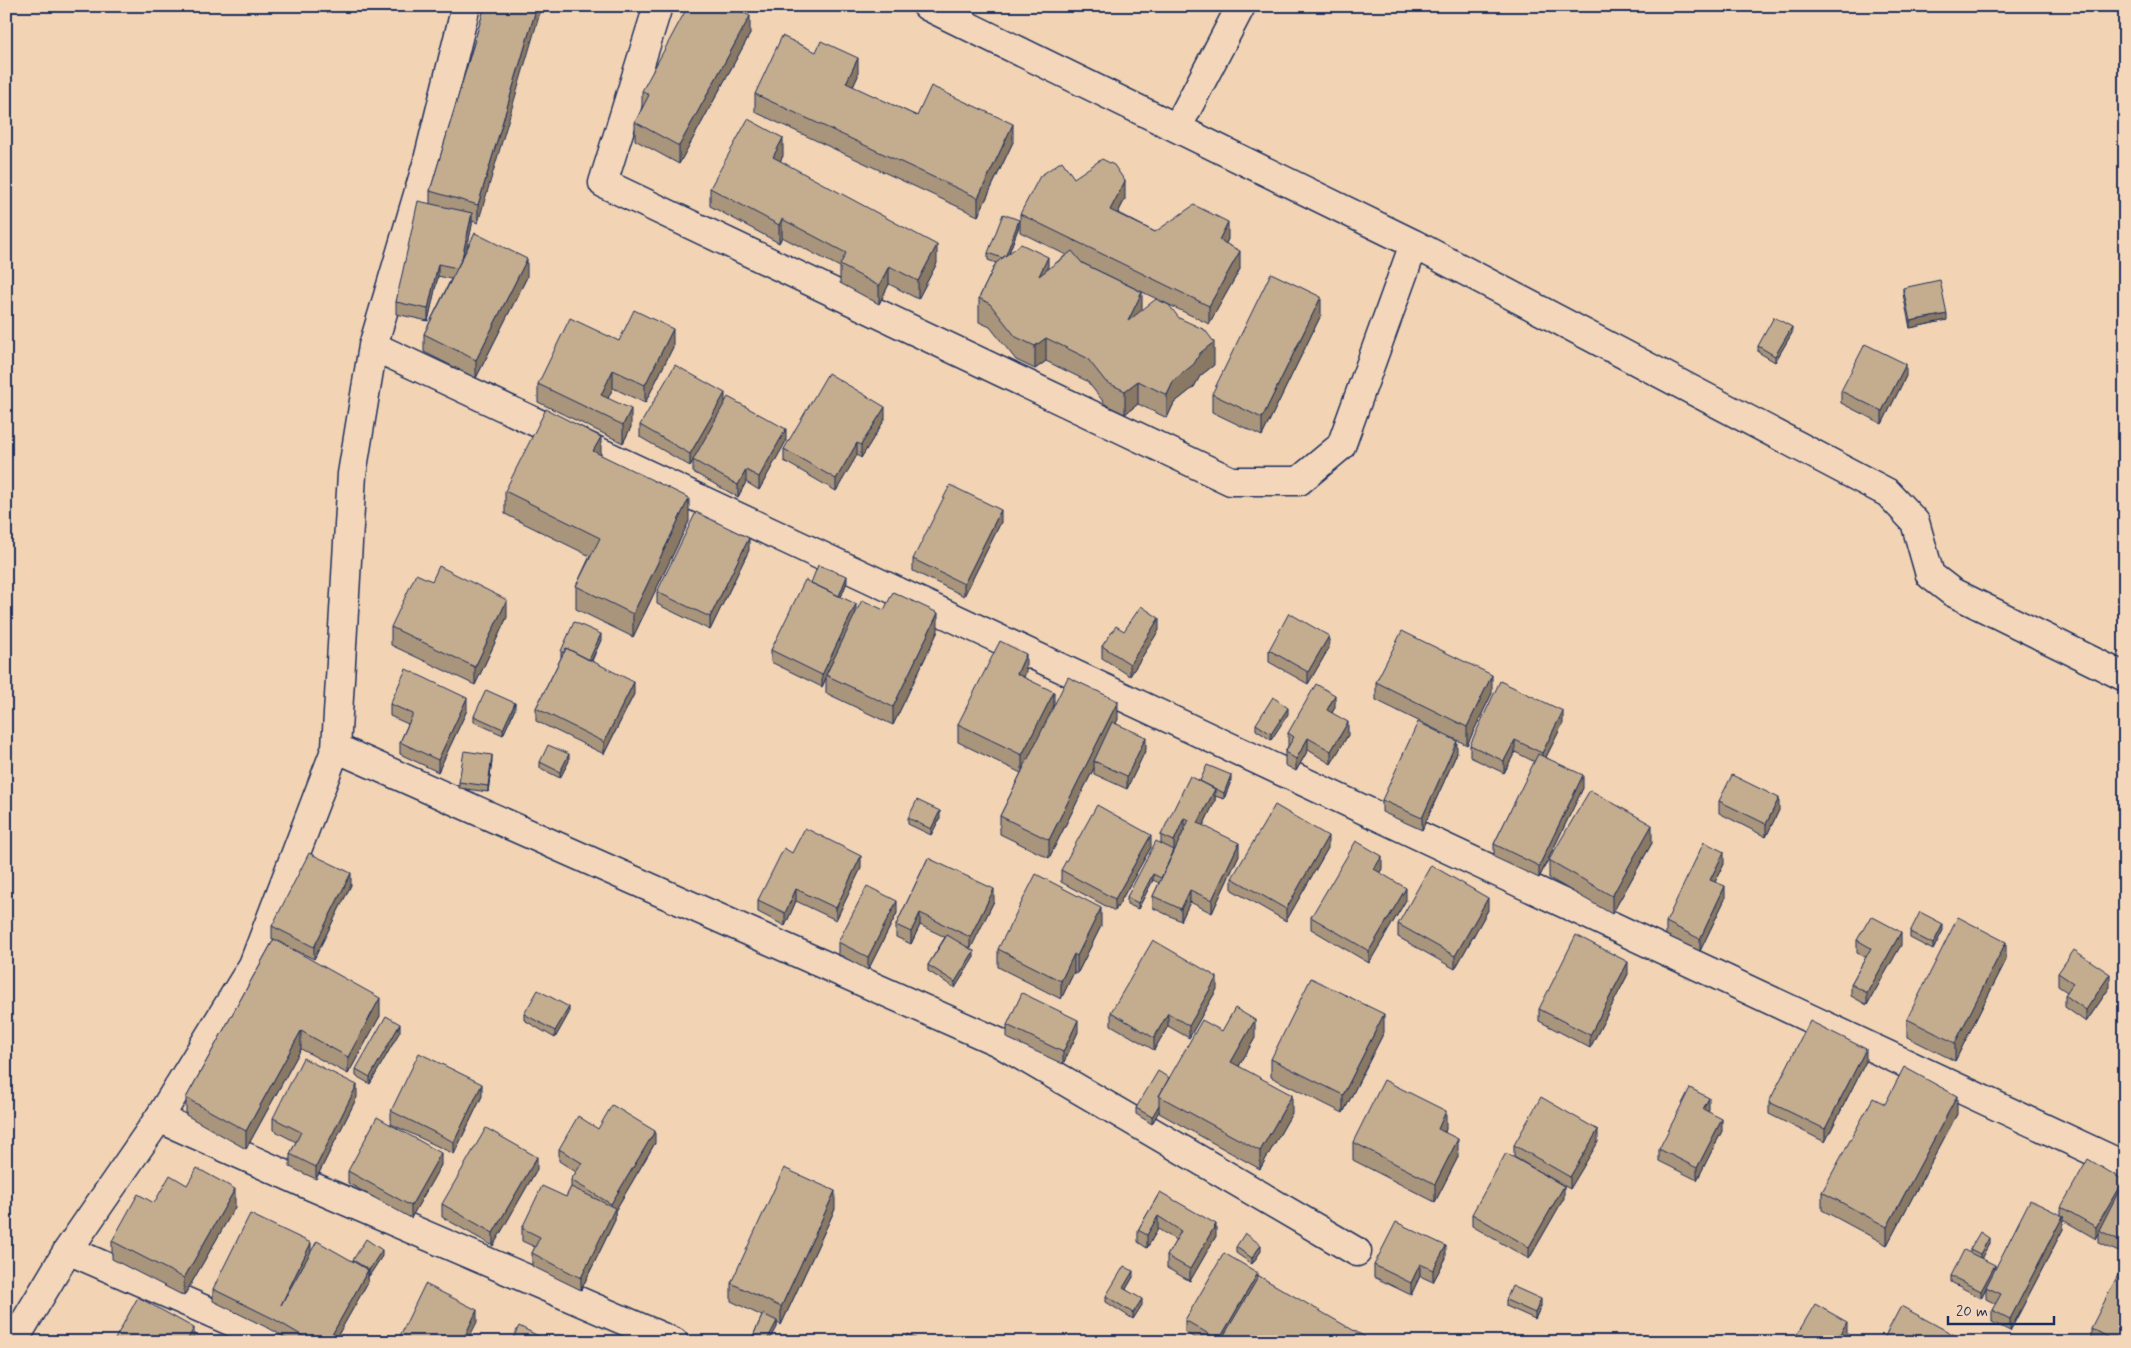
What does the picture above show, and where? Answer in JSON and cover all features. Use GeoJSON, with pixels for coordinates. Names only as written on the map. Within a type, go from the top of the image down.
{"type":"FeatureCollection","features":[{"type":"Feature","properties":{"kind":"street"},"geometry":{"type":"LineString","coordinates":[[13,1342],[68,1250],[159,1118],[253,966],[336,748],[352,474],[373,346],[427,164],[466,6]]}},
{"type":"Feature","properties":{"kind":"street"},"geometry":{"type":"LineString","coordinates":[[658,6],[603,184],[1231,481],[1299,481],[1341,446],[1414,244]]}},
{"type":"Feature","properties":{"kind":"street"},"geometry":{"type":"LineString","coordinates":[[927,6],[1414,244],[1888,493],[1915,522],[1930,575],[1944,586],[2125,677]]}},
{"type":"Feature","properties":{"kind":"street"},"geometry":{"type":"LineString","coordinates":[[1177,128],[1240,6]]}},
{"type":"Feature","properties":{"kind":"street"},"geometry":{"type":"LineString","coordinates":[[373,346],[2125,1166]]}},
{"type":"Feature","properties":{"kind":"street"},"geometry":{"type":"LineString","coordinates":[[336,748],[998,1042],[1357,1252]]}},
{"type":"Feature","properties":{"kind":"street"},"geometry":{"type":"LineString","coordinates":[[159,1118],[304,1183],[674,1342]]}},
{"type":"Feature","properties":{"kind":"street"},"geometry":{"type":"LineString","coordinates":[[68,1250],[278,1342]]}},
{"type":"Feature","properties":{"kind":"building"},"geometry":{"type":"Polygon","coordinates":[[[485,6],[537,6],[478,205],[430,191],[485,6]]]}},
{"type":"Feature","properties":{"kind":"building"},"geometry":{"type":"Polygon","coordinates":[[[688,6],[731,6],[750,16],[679,146],[635,122],[649,95],[642,91],[688,6]]]}},
{"type":"Feature","properties":{"kind":"building"},"geometry":{"type":"Polygon","coordinates":[[[782,36],[816,52],[821,41],[858,58],[846,83],[917,116],[931,86],[1013,124],[978,198],[755,94],[782,36]]]}},
{"type":"Feature","properties":{"kind":"building"},"geometry":{"type":"Polygon","coordinates":[[[748,119],[783,138],[773,157],[937,245],[918,281],[889,266],[879,286],[840,265],[846,253],[782,219],[779,225],[710,188],[748,119]]]}},
{"type":"Feature","properties":{"kind":"building"},"geometry":{"type":"Polygon","coordinates":[[[1102,159],[1114,165],[1125,181],[1110,210],[1155,232],[1194,205],[1228,222],[1219,240],[1240,251],[1209,306],[1020,214],[1040,176],[1062,161],[1074,178],[1102,159]]]}},
{"type":"Feature","properties":{"kind":"building"},"geometry":{"type":"Polygon","coordinates":[[[418,201],[472,213],[462,258],[457,268],[438,264],[428,309],[396,302],[418,201]]]}},
{"type":"Feature","properties":{"kind":"building"},"geometry":{"type":"Polygon","coordinates":[[[1003,214],[1019,220],[1006,255],[1002,258],[988,253],[1003,214]]]}},
{"type":"Feature","properties":{"kind":"building"},"geometry":{"type":"Polygon","coordinates":[[[475,233],[527,259],[476,360],[424,334],[475,233]]]}},
{"type":"Feature","properties":{"kind":"building"},"geometry":{"type":"Polygon","coordinates":[[[1021,244],[1048,257],[1039,276],[1072,251],[1082,263],[1142,292],[1128,321],[1156,299],[1169,305],[1179,318],[1205,330],[1214,342],[1200,353],[1194,364],[1174,380],[1167,395],[1138,381],[1125,391],[1106,382],[1087,358],[1046,338],[1035,346],[1016,337],[990,304],[979,298],[996,263],[1021,244]]]}},
{"type":"Feature","properties":{"kind":"building"},"geometry":{"type":"Polygon","coordinates":[[[1271,273],[1321,297],[1262,418],[1212,394],[1271,273]]]}},
{"type":"Feature","properties":{"kind":"building"},"geometry":{"type":"Polygon","coordinates":[[[1940,280],[1947,314],[1910,321],[1903,288],[1940,280]]]}},
{"type":"Feature","properties":{"kind":"building"},"geometry":{"type":"Polygon","coordinates":[[[634,310],[673,329],[645,385],[613,370],[601,395],[631,409],[623,425],[538,384],[570,318],[619,341],[634,310]]]}},
{"type":"Feature","properties":{"kind":"building"},"geometry":{"type":"Polygon","coordinates":[[[1774,317],[1792,327],[1775,356],[1758,346],[1774,317]]]}},
{"type":"Feature","properties":{"kind":"building"},"geometry":{"type":"Polygon","coordinates":[[[1865,344],[1906,364],[1882,411],[1841,391],[1865,344]]]}},
{"type":"Feature","properties":{"kind":"building"},"geometry":{"type":"Polygon","coordinates":[[[675,365],[725,393],[690,454],[640,425],[675,365]]]}},
{"type":"Feature","properties":{"kind":"building"},"geometry":{"type":"Polygon","coordinates":[[[828,373],[885,407],[861,445],[857,443],[836,479],[784,449],[828,373]]]}},
{"type":"Feature","properties":{"kind":"building"},"geometry":{"type":"Polygon","coordinates":[[[728,397],[786,429],[759,477],[746,470],[738,485],[693,460],[728,397]]]}},
{"type":"Feature","properties":{"kind":"building"},"geometry":{"type":"Polygon","coordinates":[[[546,409],[601,437],[593,451],[689,498],[633,614],[576,586],[600,538],[505,491],[546,409]]]}},
{"type":"Feature","properties":{"kind":"building"},"geometry":{"type":"Polygon","coordinates":[[[950,485],[1001,510],[964,584],[913,559],[950,485]]]}},
{"type":"Feature","properties":{"kind":"building"},"geometry":{"type":"Polygon","coordinates":[[[696,512],[749,538],[710,617],[657,592],[696,512]]]}},
{"type":"Feature","properties":{"kind":"building"},"geometry":{"type":"Polygon","coordinates":[[[818,565],[847,576],[839,596],[811,583],[818,565]]]}},
{"type":"Feature","properties":{"kind":"building"},"geometry":{"type":"Polygon","coordinates":[[[439,566],[507,600],[475,667],[391,627],[416,574],[432,581],[439,566]]]}},
{"type":"Feature","properties":{"kind":"building"},"geometry":{"type":"Polygon","coordinates":[[[805,580],[856,604],[822,675],[771,650],[805,580]]]}},
{"type":"Feature","properties":{"kind":"building"},"geometry":{"type":"Polygon","coordinates":[[[893,592],[938,613],[893,707],[826,675],[862,600],[884,610],[893,592]]]}},
{"type":"Feature","properties":{"kind":"building"},"geometry":{"type":"Polygon","coordinates":[[[1141,606],[1159,618],[1130,664],[1102,646],[1116,626],[1124,631],[1141,606]]]}},
{"type":"Feature","properties":{"kind":"building"},"geometry":{"type":"Polygon","coordinates":[[[1289,613],[1329,636],[1308,672],[1269,650],[1289,613]]]}},
{"type":"Feature","properties":{"kind":"building"},"geometry":{"type":"Polygon","coordinates":[[[574,622],[601,634],[589,660],[566,648],[564,653],[561,651],[574,622]]]}},
{"type":"Feature","properties":{"kind":"building"},"geometry":{"type":"Polygon","coordinates":[[[1402,631],[1492,675],[1467,727],[1376,682],[1402,631]]]}},
{"type":"Feature","properties":{"kind":"building"},"geometry":{"type":"Polygon","coordinates":[[[1000,641],[1026,654],[1017,674],[1054,692],[1022,755],[958,724],[1000,641]]]}},
{"type":"Feature","properties":{"kind":"building"},"geometry":{"type":"Polygon","coordinates":[[[566,648],[634,682],[604,742],[536,708],[566,648]]]}},
{"type":"Feature","properties":{"kind":"building"},"geometry":{"type":"Polygon","coordinates":[[[406,669],[467,698],[438,760],[400,742],[413,714],[390,704],[406,669]]]}},
{"type":"Feature","properties":{"kind":"building"},"geometry":{"type":"Polygon","coordinates":[[[1068,677],[1118,701],[1049,840],[1000,816],[1068,677]]]}},
{"type":"Feature","properties":{"kind":"building"},"geometry":{"type":"Polygon","coordinates":[[[1500,681],[1563,711],[1542,753],[1515,740],[1504,761],[1470,745],[1500,681]]]}},
{"type":"Feature","properties":{"kind":"building"},"geometry":{"type":"Polygon","coordinates":[[[1316,684],[1335,695],[1327,710],[1348,722],[1331,751],[1308,738],[1296,759],[1285,752],[1294,737],[1288,733],[1316,684]]]}},
{"type":"Feature","properties":{"kind":"building"},"geometry":{"type":"Polygon","coordinates":[[[486,690],[515,703],[503,729],[474,716],[486,690]]]}},
{"type":"Feature","properties":{"kind":"building"},"geometry":{"type":"Polygon","coordinates":[[[1273,697],[1288,708],[1271,734],[1256,724],[1273,697]]]}},
{"type":"Feature","properties":{"kind":"building"},"geometry":{"type":"Polygon","coordinates":[[[1112,722],[1146,737],[1127,776],[1094,761],[1112,722]]]}},
{"type":"Feature","properties":{"kind":"building"},"geometry":{"type":"Polygon","coordinates":[[[1418,722],[1457,741],[1422,818],[1382,800],[1418,722]]]}},
{"type":"Feature","properties":{"kind":"building"},"geometry":{"type":"Polygon","coordinates":[[[548,745],[569,754],[560,772],[540,762],[548,745]]]}},
{"type":"Feature","properties":{"kind":"building"},"geometry":{"type":"Polygon","coordinates":[[[464,751],[492,755],[488,786],[459,782],[464,751]]]}},
{"type":"Feature","properties":{"kind":"building"},"geometry":{"type":"Polygon","coordinates":[[[1538,754],[1583,775],[1539,866],[1494,844],[1538,754]]]}},
{"type":"Feature","properties":{"kind":"building"},"geometry":{"type":"Polygon","coordinates":[[[1207,765],[1231,775],[1224,793],[1200,781],[1207,765]]]}},
{"type":"Feature","properties":{"kind":"building"},"geometry":{"type":"Polygon","coordinates":[[[1732,775],[1779,798],[1766,824],[1719,801],[1732,775]]]}},
{"type":"Feature","properties":{"kind":"building"},"geometry":{"type":"Polygon","coordinates":[[[1190,776],[1215,789],[1198,823],[1239,843],[1212,900],[1190,890],[1181,909],[1153,896],[1189,820],[1184,818],[1174,841],[1161,835],[1190,776]]]}},
{"type":"Feature","properties":{"kind":"building"},"geometry":{"type":"Polygon","coordinates":[[[1590,790],[1652,825],[1612,896],[1549,860],[1590,790]]]}},
{"type":"Feature","properties":{"kind":"building"},"geometry":{"type":"Polygon","coordinates":[[[917,800],[940,811],[931,829],[908,818],[917,800]]]}},
{"type":"Feature","properties":{"kind":"building"},"geometry":{"type":"Polygon","coordinates":[[[1097,805],[1151,835],[1115,899],[1061,870],[1097,805]]]}},
{"type":"Feature","properties":{"kind":"building"},"geometry":{"type":"Polygon","coordinates":[[[1275,805],[1328,836],[1286,909],[1232,878],[1275,805]]]}},
{"type":"Feature","properties":{"kind":"building"},"geometry":{"type":"Polygon","coordinates":[[[805,828],[861,856],[836,908],[796,889],[785,913],[758,900],[784,848],[792,853],[805,828]]]}},
{"type":"Feature","properties":{"kind":"building"},"geometry":{"type":"Polygon","coordinates":[[[1156,841],[1174,850],[1161,878],[1153,874],[1138,903],[1127,897],[1156,841]]]}},
{"type":"Feature","properties":{"kind":"building"},"geometry":{"type":"Polygon","coordinates":[[[1356,841],[1382,856],[1374,869],[1406,888],[1369,951],[1311,917],[1356,841]]]}},
{"type":"Feature","properties":{"kind":"building"},"geometry":{"type":"Polygon","coordinates":[[[1704,842],[1724,852],[1710,880],[1725,886],[1700,939],[1666,922],[1704,842]]]}},
{"type":"Feature","properties":{"kind":"building"},"geometry":{"type":"Polygon","coordinates":[[[309,853],[351,873],[314,947],[272,926],[309,853]]]}},
{"type":"Feature","properties":{"kind":"building"},"geometry":{"type":"Polygon","coordinates":[[[928,858],[994,889],[970,937],[920,913],[911,932],[896,925],[928,858]]]}},
{"type":"Feature","properties":{"kind":"building"},"geometry":{"type":"Polygon","coordinates":[[[1431,865],[1488,898],[1455,956],[1398,924],[1431,865]]]}},
{"type":"Feature","properties":{"kind":"building"},"geometry":{"type":"Polygon","coordinates":[[[1036,874],[1101,908],[1077,956],[1074,954],[1061,981],[998,949],[1036,874]]]}},
{"type":"Feature","properties":{"kind":"building"},"geometry":{"type":"Polygon","coordinates":[[[867,886],[897,901],[868,957],[838,942],[867,886]]]}},
{"type":"Feature","properties":{"kind":"building"},"geometry":{"type":"Polygon","coordinates":[[[1920,912],[1943,924],[1933,944],[1910,932],[1920,912]]]}},
{"type":"Feature","properties":{"kind":"building"},"geometry":{"type":"Polygon","coordinates":[[[1871,916],[1901,932],[1867,993],[1851,984],[1871,948],[1857,940],[1871,916]]]}},
{"type":"Feature","properties":{"kind":"building"},"geometry":{"type":"Polygon","coordinates":[[[1958,917],[2006,942],[1955,1043],[1907,1019],[1958,917]]]}},
{"type":"Feature","properties":{"kind":"building"},"geometry":{"type":"Polygon","coordinates":[[[947,935],[974,951],[955,982],[928,965],[947,935]]]}},
{"type":"Feature","properties":{"kind":"building"},"geometry":{"type":"Polygon","coordinates":[[[1576,935],[1628,962],[1590,1035],[1539,1009],[1576,935]]]}},
{"type":"Feature","properties":{"kind":"building"},"geometry":{"type":"Polygon","coordinates":[[[274,939],[380,998],[348,1057],[301,1031],[246,1131],[186,1098],[274,939]]]}},
{"type":"Feature","properties":{"kind":"building"},"geometry":{"type":"Polygon","coordinates":[[[1153,940],[1217,977],[1189,1026],[1168,1013],[1154,1038],[1111,1012],[1153,940]]]}},
{"type":"Feature","properties":{"kind":"building"},"geometry":{"type":"Polygon","coordinates":[[[2074,950],[2110,974],[2086,1010],[2065,995],[2073,983],[2058,973],[2074,950]]]}},
{"type":"Feature","properties":{"kind":"building"},"geometry":{"type":"Polygon","coordinates":[[[1311,978],[1384,1014],[1343,1095],[1271,1059],[1311,978]]]}},
{"type":"Feature","properties":{"kind":"building"},"geometry":{"type":"Polygon","coordinates":[[[538,990],[569,1007],[555,1031],[524,1014],[538,990]]]}},
{"type":"Feature","properties":{"kind":"building"},"geometry":{"type":"Polygon","coordinates":[[[1022,993],[1078,1020],[1063,1052],[1007,1025],[1022,993]]]}},
{"type":"Feature","properties":{"kind":"building"},"geometry":{"type":"Polygon","coordinates":[[[1235,1008],[1255,1020],[1231,1062],[1292,1095],[1260,1151],[1159,1096],[1202,1020],[1222,1031],[1235,1008]]]}},
{"type":"Feature","properties":{"kind":"building"},"geometry":{"type":"Polygon","coordinates":[[[386,1016],[400,1024],[370,1077],[356,1069],[386,1016]]]}},
{"type":"Feature","properties":{"kind":"building"},"geometry":{"type":"Polygon","coordinates":[[[1810,1021],[1866,1049],[1825,1129],[1769,1102],[1810,1021]]]}},
{"type":"Feature","properties":{"kind":"building"},"geometry":{"type":"Polygon","coordinates":[[[419,1053],[482,1084],[454,1142],[391,1111],[419,1053]]]}},
{"type":"Feature","properties":{"kind":"building"},"geometry":{"type":"Polygon","coordinates":[[[303,1058],[357,1085],[316,1167],[290,1154],[301,1132],[273,1118],[303,1058]]]}},
{"type":"Feature","properties":{"kind":"building"},"geometry":{"type":"Polygon","coordinates":[[[1904,1067],[1957,1096],[1887,1227],[1822,1192],[1873,1098],[1885,1104],[1904,1067]]]}},
{"type":"Feature","properties":{"kind":"building"},"geometry":{"type":"Polygon","coordinates":[[[1158,1071],[1169,1078],[1159,1096],[1159,1105],[1152,1117],[1136,1108],[1158,1071]]]}},
{"type":"Feature","properties":{"kind":"building"},"geometry":{"type":"Polygon","coordinates":[[[1384,1080],[1446,1111],[1438,1129],[1458,1139],[1435,1184],[1353,1142],[1384,1080]]]}},
{"type":"Feature","properties":{"kind":"building"},"geometry":{"type":"Polygon","coordinates":[[[1690,1088],[1709,1098],[1703,1109],[1722,1119],[1697,1168],[1659,1149],[1690,1088]]]}},
{"type":"Feature","properties":{"kind":"building"},"geometry":{"type":"Polygon","coordinates":[[[1541,1097],[1598,1130],[1570,1177],[1514,1145],[1541,1097]]]}},
{"type":"Feature","properties":{"kind":"building"},"geometry":{"type":"Polygon","coordinates":[[[612,1105],[655,1131],[611,1204],[571,1180],[582,1163],[559,1149],[578,1116],[598,1129],[612,1105]]]}},
{"type":"Feature","properties":{"kind":"building"},"geometry":{"type":"Polygon","coordinates":[[[377,1117],[441,1153],[411,1206],[348,1171],[377,1117]]]}},
{"type":"Feature","properties":{"kind":"building"},"geometry":{"type":"Polygon","coordinates":[[[486,1128],[537,1157],[493,1233],[442,1204],[486,1128]]]}},
{"type":"Feature","properties":{"kind":"building"},"geometry":{"type":"Polygon","coordinates":[[[1506,1153],[1564,1186],[1529,1247],[1472,1214],[1506,1153]]]}},
{"type":"Feature","properties":{"kind":"building"},"geometry":{"type":"Polygon","coordinates":[[[2088,1159],[2123,1180],[2096,1227],[2061,1207],[2088,1159]]]}},
{"type":"Feature","properties":{"kind":"building"},"geometry":{"type":"Polygon","coordinates":[[[197,1168],[235,1189],[184,1278],[112,1241],[138,1194],[154,1203],[170,1175],[187,1185],[197,1168]]]}},
{"type":"Feature","properties":{"kind":"building"},"geometry":{"type":"Polygon","coordinates":[[[784,1168],[835,1191],[781,1307],[731,1283],[784,1168]]]}},
{"type":"Feature","properties":{"kind":"building"},"geometry":{"type":"Polygon","coordinates":[[[2125,1179],[2125,1243],[2099,1230],[2125,1179]]]}},
{"type":"Feature","properties":{"kind":"building"},"geometry":{"type":"Polygon","coordinates":[[[542,1186],[566,1197],[571,1187],[615,1208],[581,1278],[532,1253],[540,1237],[522,1228],[542,1186]]]}},
{"type":"Feature","properties":{"kind":"building"},"geometry":{"type":"Polygon","coordinates":[[[1160,1192],[1216,1224],[1190,1269],[1167,1256],[1181,1231],[1158,1216],[1147,1235],[1138,1230],[1160,1192]]]}},
{"type":"Feature","properties":{"kind":"building"},"geometry":{"type":"Polygon","coordinates":[[[2030,1200],[2063,1216],[2010,1319],[1992,1310],[2001,1294],[1986,1287],[2030,1200]]]}},
{"type":"Feature","properties":{"kind":"building"},"geometry":{"type":"Polygon","coordinates":[[[250,1214],[311,1243],[281,1305],[317,1241],[368,1270],[328,1342],[313,1342],[274,1319],[213,1289],[250,1214]]]}},
{"type":"Feature","properties":{"kind":"building"},"geometry":{"type":"Polygon","coordinates":[[[1396,1222],[1446,1246],[1433,1270],[1420,1264],[1411,1283],[1374,1265],[1396,1222]]]}},
{"type":"Feature","properties":{"kind":"building"},"geometry":{"type":"Polygon","coordinates":[[[1980,1232],[1989,1238],[1980,1254],[1970,1249],[1980,1232]]]}},
{"type":"Feature","properties":{"kind":"building"},"geometry":{"type":"Polygon","coordinates":[[[1245,1233],[1261,1245],[1252,1258],[1236,1247],[1245,1233]]]}},
{"type":"Feature","properties":{"kind":"building"},"geometry":{"type":"Polygon","coordinates":[[[366,1239],[382,1250],[369,1270],[353,1260],[366,1239]]]}},
{"type":"Feature","properties":{"kind":"building"},"geometry":{"type":"Polygon","coordinates":[[[1964,1250],[1995,1265],[1981,1291],[1951,1276],[1964,1250]]]}},
{"type":"Feature","properties":{"kind":"building"},"geometry":{"type":"Polygon","coordinates":[[[1224,1253],[1258,1273],[1219,1340],[1185,1320],[1224,1253]]]}},
{"type":"Feature","properties":{"kind":"building"},"geometry":{"type":"Polygon","coordinates":[[[2125,1261],[2125,1332],[2120,1342],[2117,1342],[2091,1328],[2125,1261]]]}},
{"type":"Feature","properties":{"kind":"building"},"geometry":{"type":"Polygon","coordinates":[[[1124,1266],[1133,1271],[1123,1288],[1142,1299],[1133,1313],[1106,1296],[1124,1266]]]}},
{"type":"Feature","properties":{"kind":"building"},"geometry":{"type":"Polygon","coordinates":[[[1259,1276],[1365,1337],[1362,1342],[1220,1342],[1259,1276]]]}},
{"type":"Feature","properties":{"kind":"building"},"geometry":{"type":"Polygon","coordinates":[[[425,1284],[477,1310],[462,1342],[397,1342],[425,1284]]]}},
{"type":"Feature","properties":{"kind":"building"},"geometry":{"type":"Polygon","coordinates":[[[1512,1286],[1541,1299],[1535,1313],[1506,1300],[1512,1286]]]}},
{"type":"Feature","properties":{"kind":"building"},"geometry":{"type":"Polygon","coordinates":[[[138,1297],[194,1328],[186,1342],[120,1342],[115,1339],[138,1297]]]}},
{"type":"Feature","properties":{"kind":"building"},"geometry":{"type":"Polygon","coordinates":[[[1815,1304],[1847,1322],[1835,1342],[1794,1342],[1793,1341],[1815,1304]]]}},
{"type":"Feature","properties":{"kind":"building"},"geometry":{"type":"Polygon","coordinates":[[[1901,1306],[1956,1336],[1952,1342],[1882,1342],[1901,1306]]]}},
{"type":"Feature","properties":{"kind":"building"},"geometry":{"type":"Polygon","coordinates":[[[763,1314],[777,1321],[766,1342],[759,1342],[752,1338],[763,1314]]]}},
{"type":"Feature","properties":{"kind":"building"},"geometry":{"type":"Polygon","coordinates":[[[519,1326],[550,1342],[511,1342],[519,1326]]]}},
{"type":"Feature","properties":{"kind":"building"},"geometry":{"type":"Polygon","coordinates":[[[908,1334],[922,1342],[903,1342],[908,1334]]]}},
{"type":"Feature","properties":{"kind":"building"},"geometry":{"type":"Polygon","coordinates":[[[1691,1338],[1697,1342],[1689,1342],[1691,1338]]]}}]}
